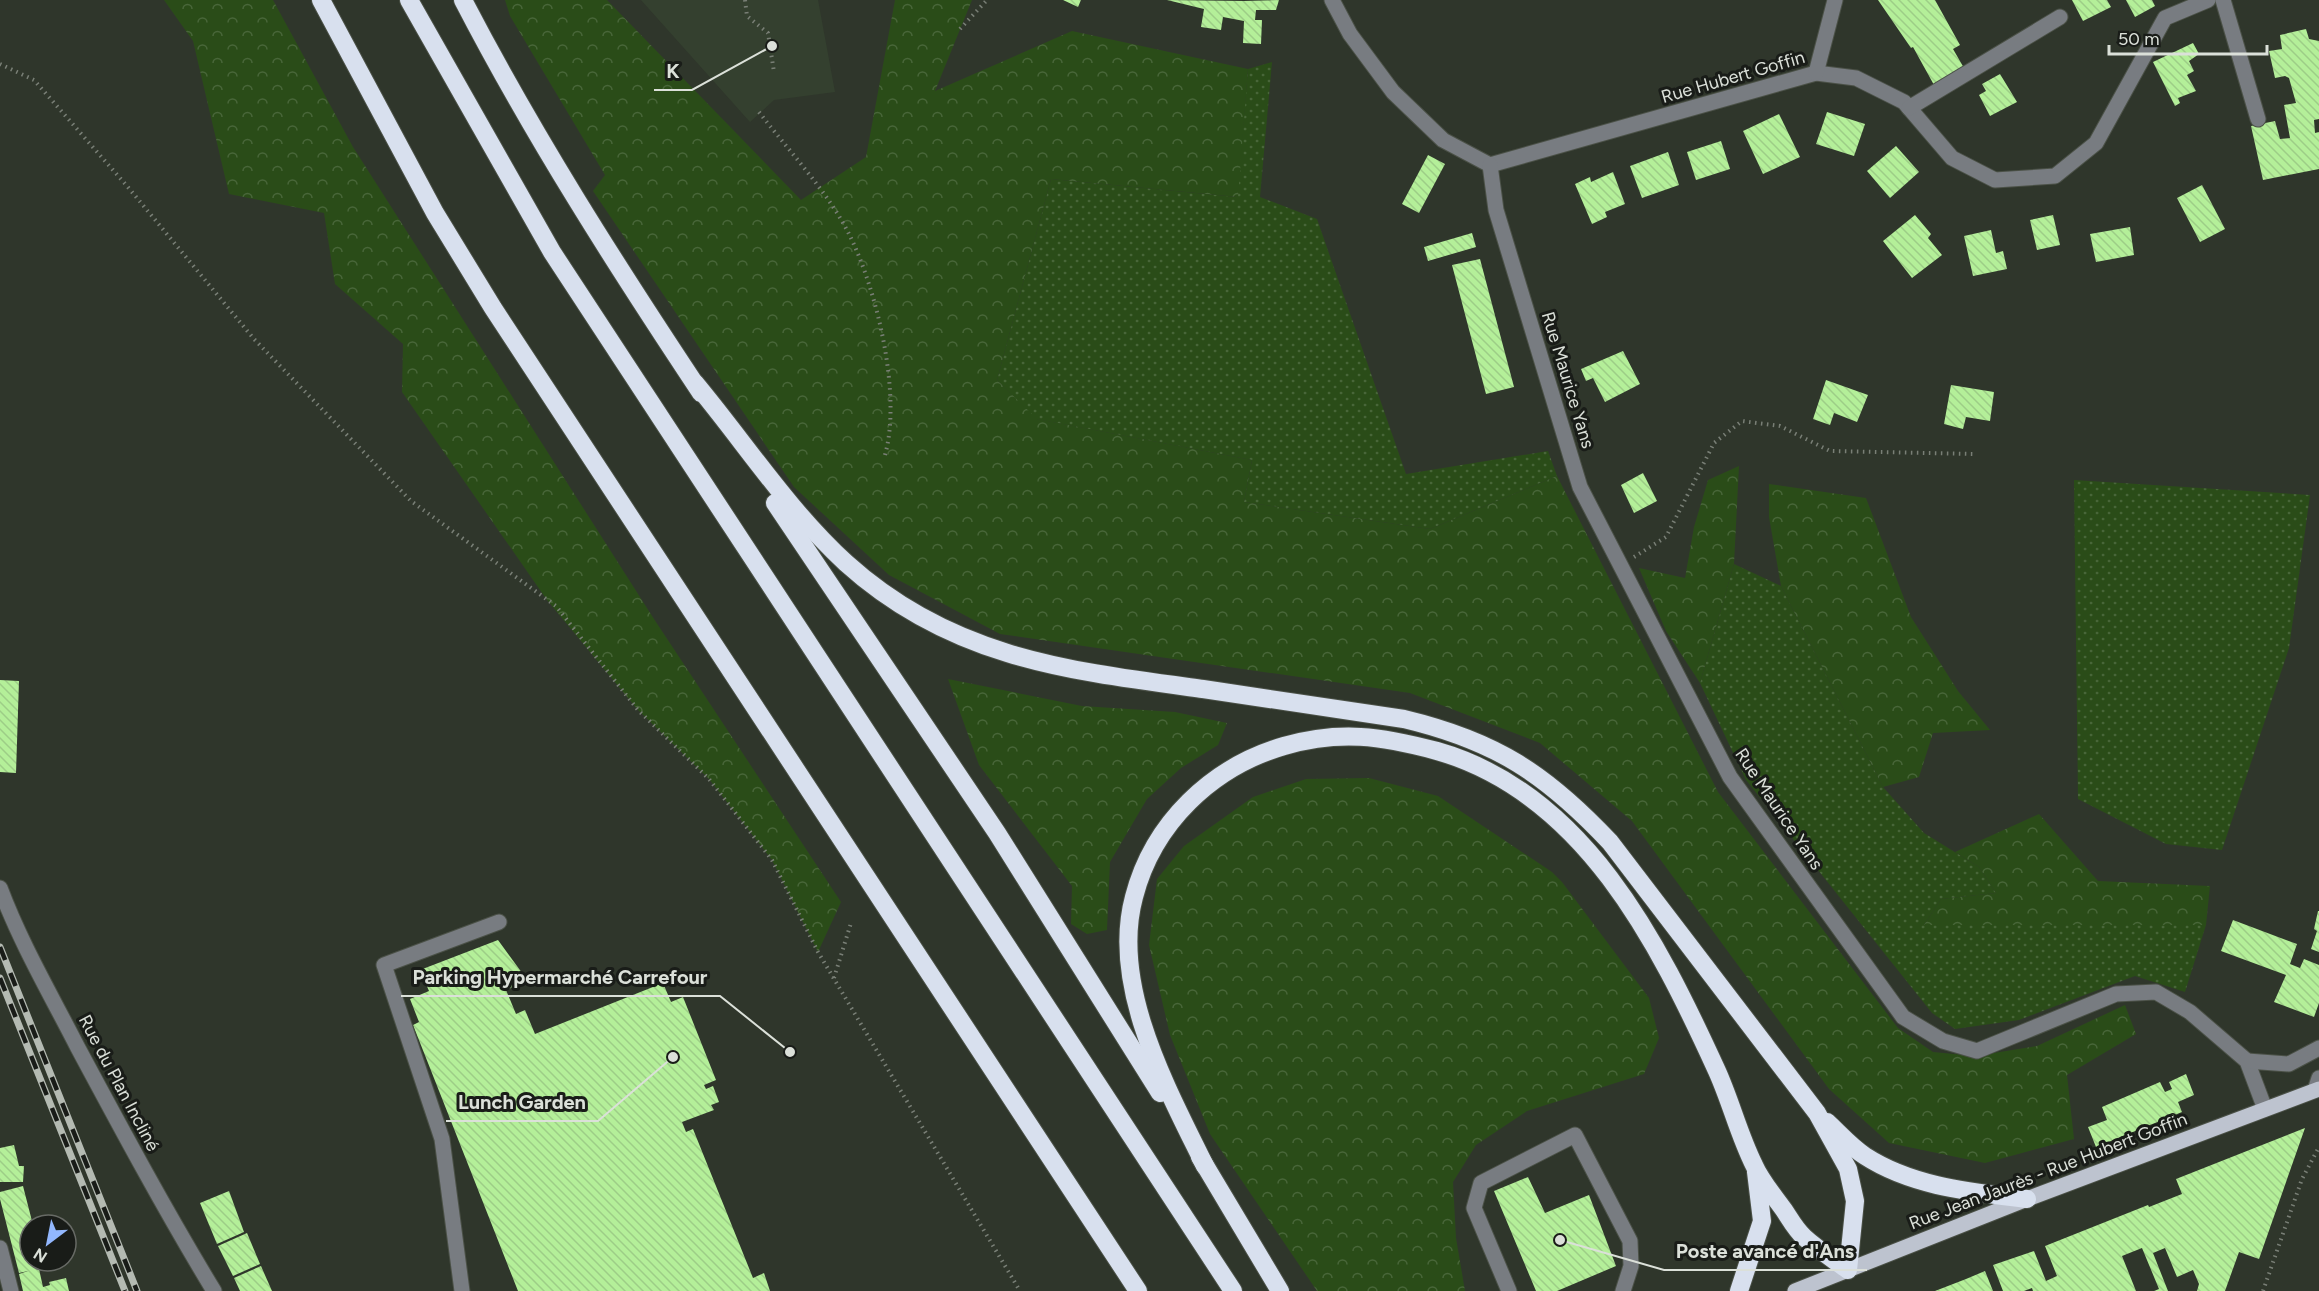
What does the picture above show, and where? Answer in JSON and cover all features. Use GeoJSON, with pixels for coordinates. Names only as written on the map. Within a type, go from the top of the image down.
{"type":"FeatureCollection","features":[{"type":"Feature","properties":{"kind":"highway"},"geometry":{"type":"LineString","coordinates":[[321,0],[435,213],[493,308],[1138,1291]]}},
{"type":"Feature","properties":{"kind":"highway"},"geometry":{"type":"LineString","coordinates":[[409,0],[552,252],[1233,1291]]}},
{"type":"Feature","properties":{"kind":"highway"},"geometry":{"type":"LineString","coordinates":[[463,0],[544,150],[606,250],[997,833],[1205,1166],[1280,1291]]}},
{"type":"Feature","properties":{"kind":"highway"},"geometry":{"type":"LineString","coordinates":[[695,383],[744,443],[790,506],[846,563],[918,616],[960,638],[1017,657],[1088,674],[1404,719],[1450,730],[1498,751],[1528,769],[1579,810],[1610,842],[1817,1113],[1848,1169],[1855,1201],[1848,1270]]}},
{"type":"Feature","properties":{"kind":"highway"},"geometry":{"type":"LineString","coordinates":[[1205,1166],[1148,1043],[1137,1004],[1128,927],[1134,896],[1146,862],[1163,831],[1208,784],[1238,762],[1309,739],[1343,736],[1390,738],[1466,760],[1539,804],[1587,848],[1620,890],[1674,981],[1718,1074],[1755,1168],[1802,1235],[1848,1270]]}},
{"type":"Feature","properties":{"kind":"highway"},"geometry":{"type":"LineString","coordinates":[[1817,1113],[1864,1155],[1890,1169],[1923,1182],[2027,1199]]}},
{"type":"Feature","properties":{"kind":"highway"},"geometry":{"type":"LineString","coordinates":[[1739,1291],[1762,1221],[1755,1168]]}},
{"type":"Feature","properties":{"kind":"main road","name":"Rue Jean Jaurès - Rue Hubert Goffin"},"geometry":{"type":"LineString","coordinates":[[1795,1291],[2027,1199],[2265,1109],[2318,1086]]}},
{"type":"Feature","properties":{"kind":"street"},"geometry":{"type":"LineString","coordinates":[[1332,0],[1350,34],[1393,92],[1443,140],[1490,165]]}},
{"type":"Feature","properties":{"kind":"street"},"geometry":{"type":"LineString","coordinates":[[1816,73],[1835,0]]}},
{"type":"Feature","properties":{"kind":"street","name":"Rue Hubert Goffin"},"geometry":{"type":"LineString","coordinates":[[1490,165],[1816,73],[1856,78],[1904,102],[1952,158],[1995,180],[2055,176],[2096,143],[2165,18],[2208,0]]}},
{"type":"Feature","properties":{"kind":"street"},"geometry":{"type":"LineString","coordinates":[[2223,0],[2258,119]]}},
{"type":"Feature","properties":{"kind":"street"},"geometry":{"type":"LineString","coordinates":[[1909,108],[2060,17]]}},
{"type":"Feature","properties":{"kind":"street","name":"Rue Maurice Yans"},"geometry":{"type":"LineString","coordinates":[[1490,165],[1496,210],[1580,488],[1730,777],[1904,1017],[1943,1041],[1977,1051],[2116,994],[2156,992],[2190,1012],[2247,1061],[2265,1109]]}},
{"type":"Feature","properties":{"kind":"street","name":"Rue du Plan Incliné"},"geometry":{"type":"LineString","coordinates":[[0,888],[14,926],[173,1223],[214,1291]]}},
{"type":"Feature","properties":{"kind":"street"},"geometry":{"type":"LineString","coordinates":[[462,1291],[442,1139],[384,965],[500,922]]}},
{"type":"Feature","properties":{"kind":"street"},"geometry":{"type":"LineString","coordinates":[[2247,1061],[2289,1064],[2319,1048]]}},
{"type":"Feature","properties":{"kind":"street"},"geometry":{"type":"LineString","coordinates":[[1509,1291],[1474,1208],[1481,1183],[1575,1135],[1630,1241],[1631,1266],[1623,1291]]}},
{"type":"Feature","properties":{"kind":"street"},"geometry":{"type":"LineString","coordinates":[[0,1248],[11,1291]]}},
{"type":"Feature","properties":{"kind":"path"},"geometry":{"type":"LineString","coordinates":[[745,0],[747,16],[768,33],[774,72]]}},
{"type":"Feature","properties":{"kind":"path"},"geometry":{"type":"LineString","coordinates":[[960,29],[987,0]]}},
{"type":"Feature","properties":{"kind":"path"},"geometry":{"type":"LineString","coordinates":[[0,64],[34,80],[127,186],[254,339],[411,501],[556,606],[638,710],[709,779],[772,860],[818,952],[1020,1291]]}},
{"type":"Feature","properties":{"kind":"path"},"geometry":{"type":"LineString","coordinates":[[759,112],[828,201],[849,233],[861,264],[889,367],[890,436],[885,455]]}},
{"type":"Feature","properties":{"kind":"path"},"geometry":{"type":"LineString","coordinates":[[1621,565],[1666,537],[1714,443],[1742,421],[1780,426],[1830,451],[1975,454]]}},
{"type":"Feature","properties":{"kind":"path"},"geometry":{"type":"LineString","coordinates":[[834,978],[852,923]]}},
{"type":"Feature","properties":{"kind":"path"},"geometry":{"type":"LineString","coordinates":[[2263,1291],[2302,1179],[2319,1147]]}},
{"type":"Feature","properties":{"kind":"shaded area"},"geometry":{"type":"Polygon","coordinates":[[[641,0],[818,0],[835,92],[774,100],[750,122],[641,0]]]}},
{"type":"Feature","properties":{"kind":"green space"},"geometry":{"type":"Polygon","coordinates":[[[164,0],[273,0],[353,147],[654,619],[841,902],[818,952],[772,860],[709,779],[638,710],[547,600],[402,392],[403,344],[335,284],[324,213],[229,194],[193,41],[164,0]]]}},
{"type":"Feature","properties":{"kind":"green space"},"geometry":{"type":"Polygon","coordinates":[[[505,0],[607,0],[801,200],[866,157],[895,0],[972,0],[935,91],[1072,31],[1248,69],[1238,197],[1051,179],[997,380],[1037,419],[1252,460],[1244,502],[1430,529],[1557,476],[1718,792],[1898,1028],[1933,1052],[1975,1056],[2037,1046],[2125,1005],[2136,1034],[2067,1075],[2074,1139],[1985,1163],[1889,1143],[1829,1089],[1632,821],[1540,743],[1410,693],[1000,634],[889,575],[794,487],[593,191],[605,175],[510,16],[505,0]]]}},
{"type":"Feature","properties":{"kind":"green space"},"geometry":{"type":"Polygon","coordinates":[[[1272,62],[1260,197],[1317,219],[1406,474],[1548,451],[1557,476],[1430,529],[1244,502],[1252,460],[1036,419],[997,380],[1051,179],[1237,197],[1248,69],[1272,62]]]}},
{"type":"Feature","properties":{"kind":"green space"},"geometry":{"type":"Polygon","coordinates":[[[1739,466],[1734,564],[1700,683],[1666,631],[1639,568],[1685,578],[1694,527],[1708,480],[1739,466]]]}},
{"type":"Feature","properties":{"kind":"green space"},"geometry":{"type":"Polygon","coordinates":[[[2074,480],[2310,495],[2289,648],[2222,850],[2166,844],[2078,799],[2074,480]]]}},
{"type":"Feature","properties":{"kind":"green space"},"geometry":{"type":"Polygon","coordinates":[[[1769,484],[1866,498],[1911,617],[1958,691],[1990,730],[1933,733],[1919,777],[1883,787],[1781,586],[1769,517],[1769,484]]]}},
{"type":"Feature","properties":{"kind":"green space"},"geometry":{"type":"Polygon","coordinates":[[[1734,564],[1781,586],[1883,787],[1924,833],[1979,867],[1996,893],[1941,899],[1924,925],[2206,925],[2185,992],[2135,976],[2019,1020],[1955,1029],[1932,1013],[1746,780],[1700,683],[1734,564]]]}},
{"type":"Feature","properties":{"kind":"green space"},"geometry":{"type":"Polygon","coordinates":[[[948,679],[1082,706],[1175,712],[1227,723],[1218,745],[1181,768],[1147,799],[1110,862],[1107,930],[1087,934],[1071,924],[1072,886],[979,765],[948,679]]]}},
{"type":"Feature","properties":{"kind":"green space"},"geometry":{"type":"Polygon","coordinates":[[[1369,778],[1438,796],[1552,872],[1562,882],[1649,998],[1659,1038],[1644,1074],[1527,1111],[1476,1145],[1453,1182],[1456,1238],[1465,1291],[1317,1291],[1210,1134],[1170,1035],[1149,945],[1157,879],[1184,846],[1253,797],[1306,779],[1369,778]]]}},
{"type":"Feature","properties":{"kind":"green space"},"geometry":{"type":"Polygon","coordinates":[[[2039,814],[2098,881],[2210,886],[2206,925],[1924,925],[1941,899],[1996,893],[1979,867],[1955,852],[2039,814]]]}},
{"type":"Feature","properties":{"kind":"building"},"geometry":{"type":"Polygon","coordinates":[[[1063,0],[1081,0],[1078,7],[1063,0]]]}},
{"type":"Feature","properties":{"kind":"building"},"geometry":{"type":"Polygon","coordinates":[[[1167,0],[1279,0],[1276,10],[1256,10],[1255,20],[1262,20],[1261,44],[1243,43],[1244,21],[1223,17],[1221,30],[1201,27],[1204,9],[1167,0]]]}},
{"type":"Feature","properties":{"kind":"building"},"geometry":{"type":"Polygon","coordinates":[[[1878,0],[1935,0],[1960,45],[1953,49],[1964,68],[1934,85],[1913,47],[1911,48],[1878,0]]]}},
{"type":"Feature","properties":{"kind":"building"},"geometry":{"type":"Polygon","coordinates":[[[2072,0],[2107,0],[2111,7],[2083,21],[2072,0]]]}},
{"type":"Feature","properties":{"kind":"building"},"geometry":{"type":"Polygon","coordinates":[[[2126,0],[2152,0],[2155,6],[2135,17],[2126,0]]]}},
{"type":"Feature","properties":{"kind":"building"},"geometry":{"type":"Polygon","coordinates":[[[2306,29],[2309,39],[2319,41],[2319,119],[2314,120],[2315,133],[2319,132],[2319,169],[2263,180],[2251,126],[2275,121],[2280,139],[2290,138],[2284,105],[2296,103],[2289,78],[2285,76],[2275,78],[2269,51],[2282,49],[2280,35],[2306,29]]]}},
{"type":"Feature","properties":{"kind":"building"},"geometry":{"type":"Polygon","coordinates":[[[2193,43],[2199,54],[2189,61],[2194,71],[2187,75],[2196,91],[2178,98],[2180,103],[2175,106],[2153,62],[2193,43]]]}},
{"type":"Feature","properties":{"kind":"building"},"geometry":{"type":"Polygon","coordinates":[[[2000,74],[2017,102],[1990,116],[1979,95],[1986,91],[1982,84],[2000,74]]]}},
{"type":"Feature","properties":{"kind":"building"},"geometry":{"type":"Polygon","coordinates":[[[1827,112],[1865,124],[1854,156],[1816,144],[1827,112]]]}},
{"type":"Feature","properties":{"kind":"building"},"geometry":{"type":"Polygon","coordinates":[[[1779,114],[1800,157],[1763,174],[1743,131],[1779,114]]]}},
{"type":"Feature","properties":{"kind":"building"},"geometry":{"type":"Polygon","coordinates":[[[1721,141],[1730,169],[1696,180],[1687,152],[1721,141]]]}},
{"type":"Feature","properties":{"kind":"building"},"geometry":{"type":"Polygon","coordinates":[[[1896,146],[1919,172],[1890,198],[1867,171],[1896,146]]]}},
{"type":"Feature","properties":{"kind":"building"},"geometry":{"type":"Polygon","coordinates":[[[1668,152],[1679,185],[1642,198],[1630,166],[1668,152]]]}},
{"type":"Feature","properties":{"kind":"building"},"geometry":{"type":"Polygon","coordinates":[[[1428,155],[1445,164],[1419,213],[1402,204],[1428,155]]]}},
{"type":"Feature","properties":{"kind":"building"},"geometry":{"type":"Polygon","coordinates":[[[1613,172],[1625,204],[1605,212],[1607,217],[1592,224],[1575,184],[1590,177],[1591,182],[1613,172]]]}},
{"type":"Feature","properties":{"kind":"building"},"geometry":{"type":"Polygon","coordinates":[[[2202,185],[2225,229],[2200,242],[2177,198],[2202,185]]]}},
{"type":"Feature","properties":{"kind":"building"},"geometry":{"type":"Polygon","coordinates":[[[1915,215],[1931,234],[1928,238],[1942,255],[1912,278],[1883,241],[1915,215]]]}},
{"type":"Feature","properties":{"kind":"building"},"geometry":{"type":"Polygon","coordinates":[[[2053,215],[2060,245],[2037,250],[2030,220],[2053,215]]]}},
{"type":"Feature","properties":{"kind":"building"},"geometry":{"type":"Polygon","coordinates":[[[2130,227],[2134,255],[2096,262],[2090,234],[2130,227]]]}},
{"type":"Feature","properties":{"kind":"building"},"geometry":{"type":"Polygon","coordinates":[[[1991,230],[1996,253],[2003,251],[2007,269],[1973,276],[1964,236],[1991,230]]]}},
{"type":"Feature","properties":{"kind":"building"},"geometry":{"type":"Polygon","coordinates":[[[1472,233],[1476,247],[1428,261],[1424,247],[1472,233]]]}},
{"type":"Feature","properties":{"kind":"building"},"geometry":{"type":"Polygon","coordinates":[[[1480,259],[1514,387],[1486,394],[1452,265],[1480,259]]]}},
{"type":"Feature","properties":{"kind":"building"},"geometry":{"type":"Polygon","coordinates":[[[1623,351],[1640,384],[1605,402],[1593,378],[1586,381],[1581,369],[1623,351]]]}},
{"type":"Feature","properties":{"kind":"building"},"geometry":{"type":"Polygon","coordinates":[[[1826,380],[1868,395],[1857,422],[1834,413],[1830,425],[1813,419],[1826,380]]]}},
{"type":"Feature","properties":{"kind":"building"},"geometry":{"type":"Polygon","coordinates":[[[1951,385],[1994,392],[1990,421],[1966,417],[1963,429],[1944,424],[1951,385]]]}},
{"type":"Feature","properties":{"kind":"building"},"geometry":{"type":"Polygon","coordinates":[[[1643,473],[1657,501],[1634,513],[1621,485],[1643,473]]]}},
{"type":"Feature","properties":{"kind":"building"},"geometry":{"type":"Polygon","coordinates":[[[0,680],[19,681],[16,773],[0,772],[0,680]]]}},
{"type":"Feature","properties":{"kind":"building"},"geometry":{"type":"Polygon","coordinates":[[[2318,911],[2319,952],[2311,949],[2317,931],[2314,929],[2318,911]]]}},
{"type":"Feature","properties":{"kind":"building"},"geometry":{"type":"Polygon","coordinates":[[[2233,920],[2297,944],[2290,964],[2300,968],[2304,959],[2319,965],[2319,1003],[2314,1017],[2274,1002],[2286,975],[2221,951],[2233,920]]]}},
{"type":"Feature","properties":{"kind":"building"},"geometry":{"type":"Polygon","coordinates":[[[498,940],[528,981],[506,990],[516,1014],[525,1010],[535,1034],[663,983],[671,1002],[683,997],[716,1080],[704,1085],[706,1089],[713,1086],[719,1102],[711,1105],[714,1110],[682,1122],[686,1132],[693,1129],[753,1278],[764,1273],[770,1291],[518,1291],[413,1025],[419,1022],[410,999],[429,991],[420,970],[498,940]]]}},
{"type":"Feature","properties":{"kind":"building"},"geometry":{"type":"Polygon","coordinates":[[[2186,1074],[2194,1095],[2178,1102],[2182,1112],[2096,1147],[2088,1127],[2107,1120],[2102,1107],[2160,1082],[2165,1092],[2172,1089],[2169,1082],[2186,1074]]]}},
{"type":"Feature","properties":{"kind":"building"},"geometry":{"type":"Polygon","coordinates":[[[2305,1128],[2259,1259],[2239,1252],[2225,1291],[2197,1291],[2199,1284],[2193,1270],[2177,1277],[2165,1248],[2153,1253],[2168,1291],[2154,1291],[2159,1289],[2142,1248],[2122,1256],[2136,1291],[2033,1291],[2032,1288],[2024,1291],[2003,1291],[1993,1265],[2034,1251],[2046,1281],[2057,1276],[2045,1246],[2182,1194],[2176,1179],[2305,1128]]]}},
{"type":"Feature","properties":{"kind":"building"},"geometry":{"type":"Polygon","coordinates":[[[14,1145],[19,1166],[24,1166],[23,1182],[0,1182],[0,1148],[14,1145]]]}},
{"type":"Feature","properties":{"kind":"building"},"geometry":{"type":"Polygon","coordinates":[[[1528,1177],[1545,1213],[1589,1195],[1616,1266],[1557,1291],[1536,1291],[1494,1191],[1528,1177]]]}},
{"type":"Feature","properties":{"kind":"building"},"geometry":{"type":"Polygon","coordinates":[[[23,1186],[30,1213],[18,1213],[18,1269],[0,1199],[0,1192],[23,1186]]]}},
{"type":"Feature","properties":{"kind":"building"},"geometry":{"type":"Polygon","coordinates":[[[229,1191],[244,1232],[217,1244],[200,1203],[229,1191]]]}},
{"type":"Feature","properties":{"kind":"building"},"geometry":{"type":"Polygon","coordinates":[[[247,1233],[260,1264],[233,1276],[218,1246],[247,1233]]]}},
{"type":"Feature","properties":{"kind":"building"},"geometry":{"type":"Polygon","coordinates":[[[261,1266],[272,1291],[240,1291],[234,1278],[261,1266]]]}},
{"type":"Feature","properties":{"kind":"building"},"geometry":{"type":"Polygon","coordinates":[[[1985,1271],[1993,1291],[1935,1291],[1966,1279],[1985,1271]]]}},
{"type":"Feature","properties":{"kind":"building"},"geometry":{"type":"Polygon","coordinates":[[[40,1273],[43,1287],[50,1285],[49,1282],[66,1278],[69,1291],[23,1291],[19,1274],[40,1273]]]}},
{"type":"Feature","properties":{"kind":"railway"},"geometry":{"type":"LineString","coordinates":[[0,947],[137,1291]]}},
{"type":"Feature","properties":{"kind":"railway"},"geometry":{"type":"LineString","coordinates":[[0,978],[125,1291]]}},
{"type":"Feature","properties":{"kind":"place","name":"K"},"geometry":{"type":"Point","coordinates":[772,46]}},
{"type":"Feature","properties":{"kind":"place","name":"Parking Hypermarché Carrefour"},"geometry":{"type":"Point","coordinates":[790,1052]}},
{"type":"Feature","properties":{"kind":"place","name":"Lunch Garden"},"geometry":{"type":"Point","coordinates":[673,1057]}},
{"type":"Feature","properties":{"kind":"place","name":"Poste avancé d'Ans"},"geometry":{"type":"Point","coordinates":[1560,1240]}}]}
